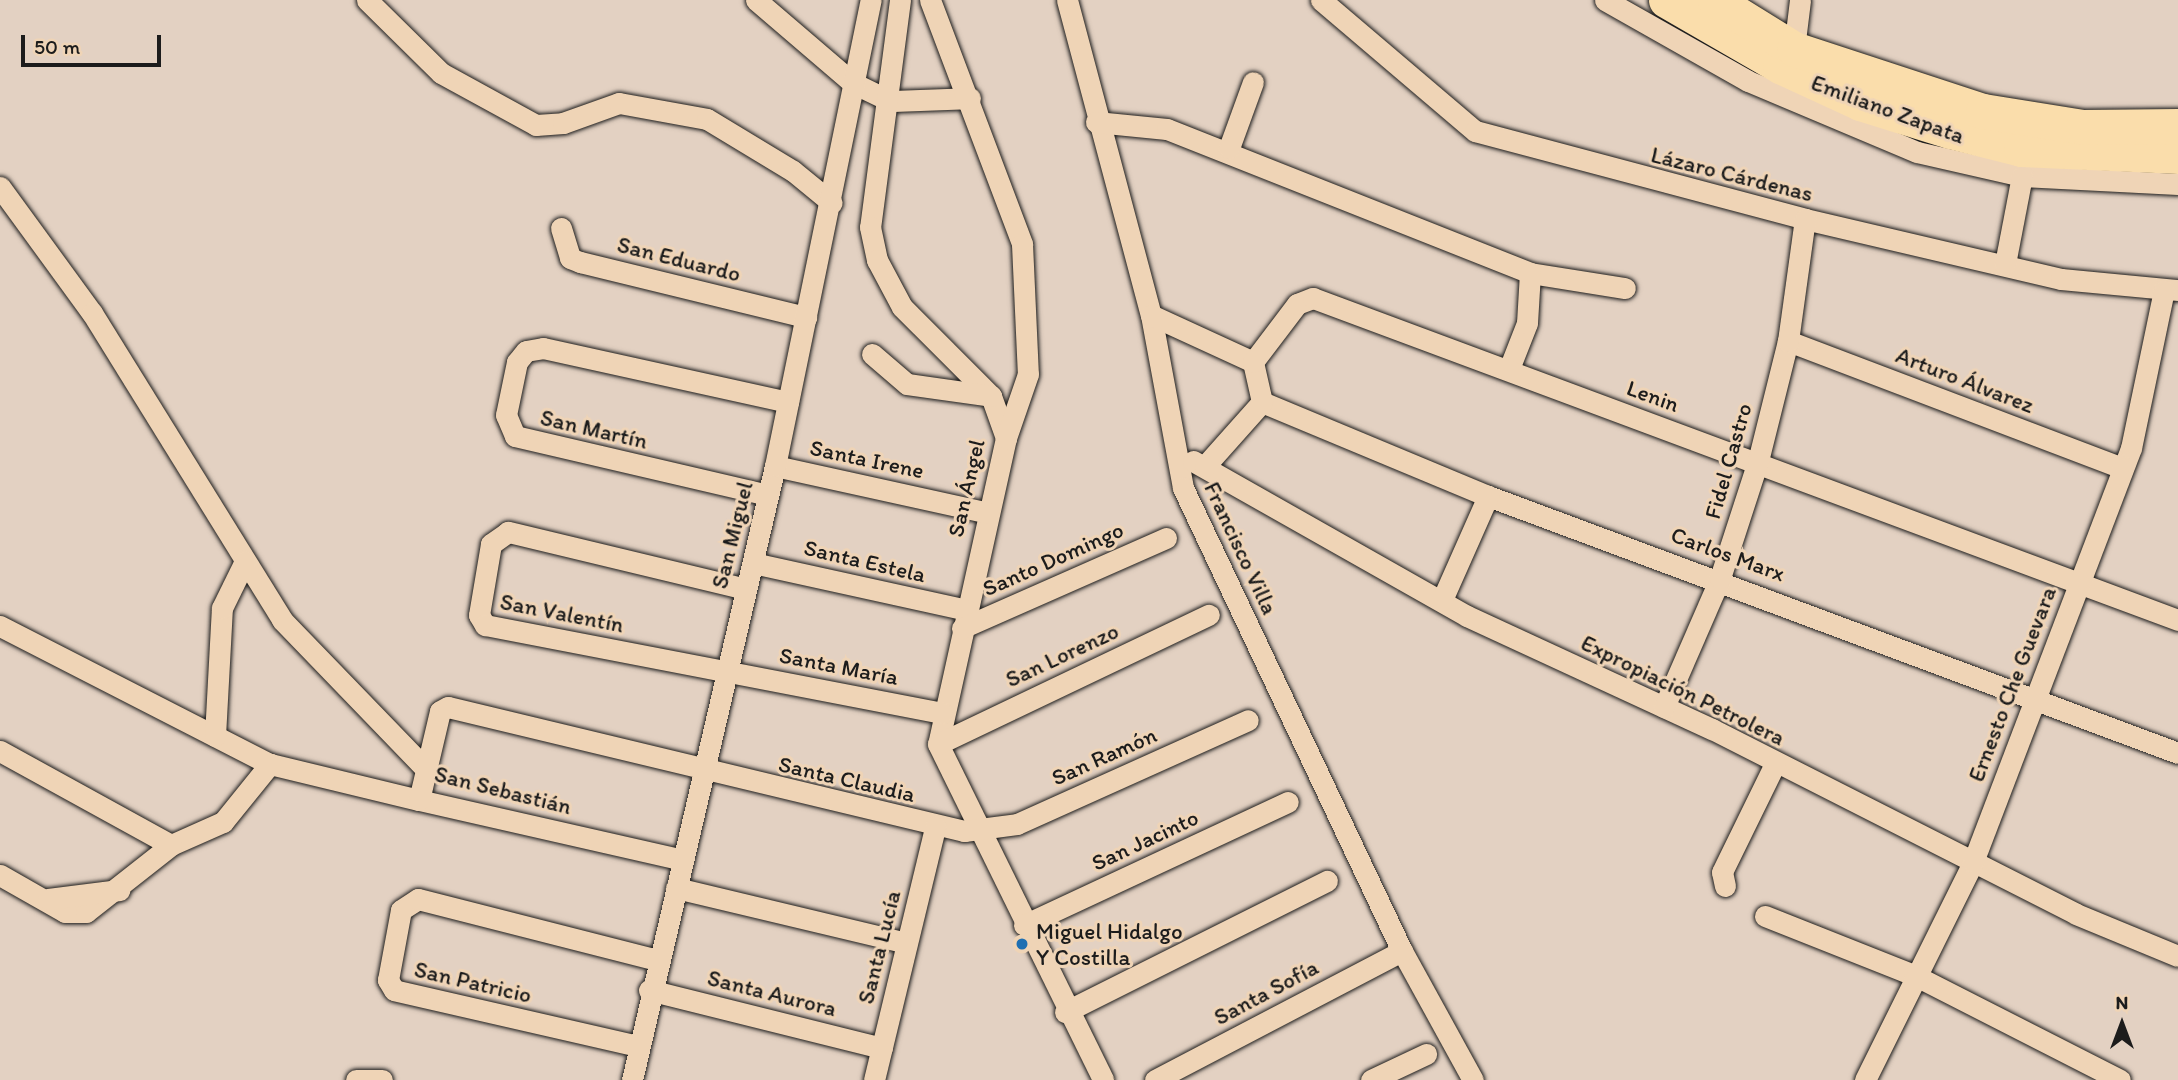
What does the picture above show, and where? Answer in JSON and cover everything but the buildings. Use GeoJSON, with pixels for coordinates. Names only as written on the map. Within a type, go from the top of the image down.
{"type":"FeatureCollection","features":[{"type":"Feature","properties":{"kind":"main road"},"geometry":{"type":"LineString","coordinates":[[1666,0],[1849,98],[1950,131],[2021,149],[2178,156]]}},
{"type":"Feature","properties":{"kind":"main road"},"geometry":{"type":"LineString","coordinates":[[1715,0],[1755,14],[1794,49],[1983,111],[2082,127],[2178,126]]}},
{"type":"Feature","properties":{"kind":"street"},"geometry":{"type":"LineString","coordinates":[[367,0],[441,73],[536,125],[562,123],[619,103],[707,119],[793,171],[832,203]]}},
{"type":"Feature","properties":{"kind":"street"},"geometry":{"type":"LineString","coordinates":[[756,0],[853,83],[890,101],[970,98]]}},
{"type":"Feature","properties":{"kind":"street","name":"San Miguel"},"geometry":{"type":"LineString","coordinates":[[632,1080],[649,990],[705,773],[726,670],[775,466],[832,203],[871,0]]}},
{"type":"Feature","properties":{"kind":"street","name":"San Ángel"},"geometry":{"type":"LineString","coordinates":[[900,0],[890,101],[870,227],[882,275],[902,307],[991,396],[1006,438],[937,744]]}},
{"type":"Feature","properties":{"kind":"street"},"geometry":{"type":"LineString","coordinates":[[930,0],[1002,185],[1025,264],[1028,374],[1006,438]]}},
{"type":"Feature","properties":{"kind":"street","name":"Francisco Villa"},"geometry":{"type":"LineString","coordinates":[[1066,0],[1096,122],[1151,315],[1175,453],[1184,488],[1402,951],[1473,1080]]}},
{"type":"Feature","properties":{"kind":"street","name":"Lázaro Cárdenas"},"geometry":{"type":"LineString","coordinates":[[1321,0],[1346,8],[1475,131],[1805,219],[2061,279],[2171,290]]}},
{"type":"Feature","properties":{"kind":"street","name":"Emiliano Zapata"},"geometry":{"type":"LineString","coordinates":[[1605,0],[1748,81],[1860,131],[2022,176],[2178,184]]}},
{"type":"Feature","properties":{"kind":"street"},"geometry":{"type":"LineString","coordinates":[[1794,49],[1800,0]]}},
{"type":"Feature","properties":{"kind":"street"},"geometry":{"type":"LineString","coordinates":[[1229,148],[1253,82]]}},
{"type":"Feature","properties":{"kind":"street"},"geometry":{"type":"LineString","coordinates":[[1096,122],[1167,129],[1229,148],[1530,273],[1625,288]]}},
{"type":"Feature","properties":{"kind":"street"},"geometry":{"type":"LineString","coordinates":[[2005,264],[2022,176]]}},
{"type":"Feature","properties":{"kind":"street"},"geometry":{"type":"LineString","coordinates":[[0,187],[92,313],[282,620],[426,769]]}},
{"type":"Feature","properties":{"kind":"street","name":"Fidel Castro"},"geometry":{"type":"LineString","coordinates":[[1664,707],[1720,578],[1758,461],[1788,341],[1805,219]]}},
{"type":"Feature","properties":{"kind":"street","name":"San Eduardo"},"geometry":{"type":"LineString","coordinates":[[561,228],[570,258],[580,262],[806,317]]}},
{"type":"Feature","properties":{"kind":"street"},"geometry":{"type":"LineString","coordinates":[[1509,369],[1527,323],[1530,273]]}},
{"type":"Feature","properties":{"kind":"street","name":"Ernesto Che Guevara"},"geometry":{"type":"LineString","coordinates":[[1865,1080],[1914,975],[1973,862],[2032,698],[2123,468],[2171,290]]}},
{"type":"Feature","properties":{"kind":"street","name":"Lenin"},"geometry":{"type":"LineString","coordinates":[[1253,362],[1297,304],[1313,298],[1758,461],[2178,620]]}},
{"type":"Feature","properties":{"kind":"street"},"geometry":{"type":"LineString","coordinates":[[1151,315],[1253,362],[1262,402],[1205,466]]}},
{"type":"Feature","properties":{"kind":"street","name":"Arturo Álvarez"},"geometry":{"type":"LineString","coordinates":[[1788,341],[2123,468]]}},
{"type":"Feature","properties":{"kind":"street","name":"San Martín"},"geometry":{"type":"LineString","coordinates":[[768,495],[515,436],[506,415],[517,362],[526,351],[543,348],[788,402]]}},
{"type":"Feature","properties":{"kind":"street"},"geometry":{"type":"LineString","coordinates":[[872,354],[906,384],[991,396]]}},
{"type":"Feature","properties":{"kind":"street","name":"Carlos Marx"},"geometry":{"type":"LineString","coordinates":[[1262,402],[1488,496],[1720,578],[2178,753]]}},
{"type":"Feature","properties":{"kind":"street","name":"Expropiación Petrolera"},"geometry":{"type":"LineString","coordinates":[[1175,453],[1205,466],[1442,600],[1664,707],[1973,862],[2178,956]]}},
{"type":"Feature","properties":{"kind":"street","name":"Santa Irene"},"geometry":{"type":"LineString","coordinates":[[775,466],[989,513]]}},
{"type":"Feature","properties":{"kind":"street"},"geometry":{"type":"LineString","coordinates":[[1442,600],[1488,496]]}},
{"type":"Feature","properties":{"kind":"street","name":"San Valentín"},"geometry":{"type":"LineString","coordinates":[[726,670],[485,625],[479,613],[491,544],[508,532],[746,589]]}},
{"type":"Feature","properties":{"kind":"street","name":"Santo Domingo"},"geometry":{"type":"LineString","coordinates":[[964,619],[1166,538]]}},
{"type":"Feature","properties":{"kind":"street"},"geometry":{"type":"LineString","coordinates":[[215,736],[222,608],[245,561]]}},
{"type":"Feature","properties":{"kind":"street","name":"Santa Estela"},"geometry":{"type":"LineString","coordinates":[[753,563],[964,619]]}},
{"type":"Feature","properties":{"kind":"street","name":"San Lorenzo"},"geometry":{"type":"LineString","coordinates":[[937,744],[1209,615]]}},
{"type":"Feature","properties":{"kind":"street"},"geometry":{"type":"LineString","coordinates":[[0,626],[270,764],[419,800]]}},
{"type":"Feature","properties":{"kind":"street","name":"Santa María"},"geometry":{"type":"LineString","coordinates":[[726,670],[942,713]]}},
{"type":"Feature","properties":{"kind":"street","name":"San Sebastián"},"geometry":{"type":"LineString","coordinates":[[682,860],[419,800],[438,715],[448,707],[705,773]]}},
{"type":"Feature","properties":{"kind":"street","name":"San Ramón"},"geometry":{"type":"LineString","coordinates":[[979,829],[1017,824],[1248,720]]}},
{"type":"Feature","properties":{"kind":"street"},"geometry":{"type":"LineString","coordinates":[[937,744],[979,829],[987,854],[1103,1080]]}},
{"type":"Feature","properties":{"kind":"street"},"geometry":{"type":"LineString","coordinates":[[0,751],[171,845]]}},
{"type":"Feature","properties":{"kind":"street"},"geometry":{"type":"LineString","coordinates":[[0,875],[77,914],[119,890],[171,845],[223,822],[270,764]]}},
{"type":"Feature","properties":{"kind":"street"},"geometry":{"type":"LineString","coordinates":[[1725,886],[1723,872],[1775,764]]}},
{"type":"Feature","properties":{"kind":"street","name":"Santa Claudia"},"geometry":{"type":"LineString","coordinates":[[705,773],[935,827],[979,829]]}},
{"type":"Feature","properties":{"kind":"street","name":"San Jacinto"},"geometry":{"type":"LineString","coordinates":[[1024,925],[1288,802]]}},
{"type":"Feature","properties":{"kind":"street","name":"Santa Lucía"},"geometry":{"type":"LineString","coordinates":[[874,1080],[935,827]]}},
{"type":"Feature","properties":{"kind":"street"},"geometry":{"type":"LineString","coordinates":[[1066,1012],[1327,881]]}},
{"type":"Feature","properties":{"kind":"street"},"geometry":{"type":"LineString","coordinates":[[676,888],[907,943]]}},
{"type":"Feature","properties":{"kind":"street","name":"San Patricio"},"geometry":{"type":"LineString","coordinates":[[638,1046],[394,990],[388,980],[401,909],[418,899],[657,960]]}},
{"type":"Feature","properties":{"kind":"street"},"geometry":{"type":"LineString","coordinates":[[1765,916],[1914,975],[2120,1080]]}},
{"type":"Feature","properties":{"kind":"street","name":"Santa Sofía"},"geometry":{"type":"LineString","coordinates":[[1155,1080],[1402,951]]}},
{"type":"Feature","properties":{"kind":"street","name":"Santa Aurora"},"geometry":{"type":"LineString","coordinates":[[649,990],[882,1048]]}},
{"type":"Feature","properties":{"kind":"street"},"geometry":{"type":"LineString","coordinates":[[1371,1080],[1426,1054]]}},
{"type":"Feature","properties":{"kind":"street"},"geometry":{"type":"LineString","coordinates":[[356,1080],[382,1080]]}},
{"type":"Feature","properties":{"kind":"place","name":"Miguel Hidalgo Y Costilla"},"geometry":{"type":"Point","coordinates":[1022,944]}}]}
